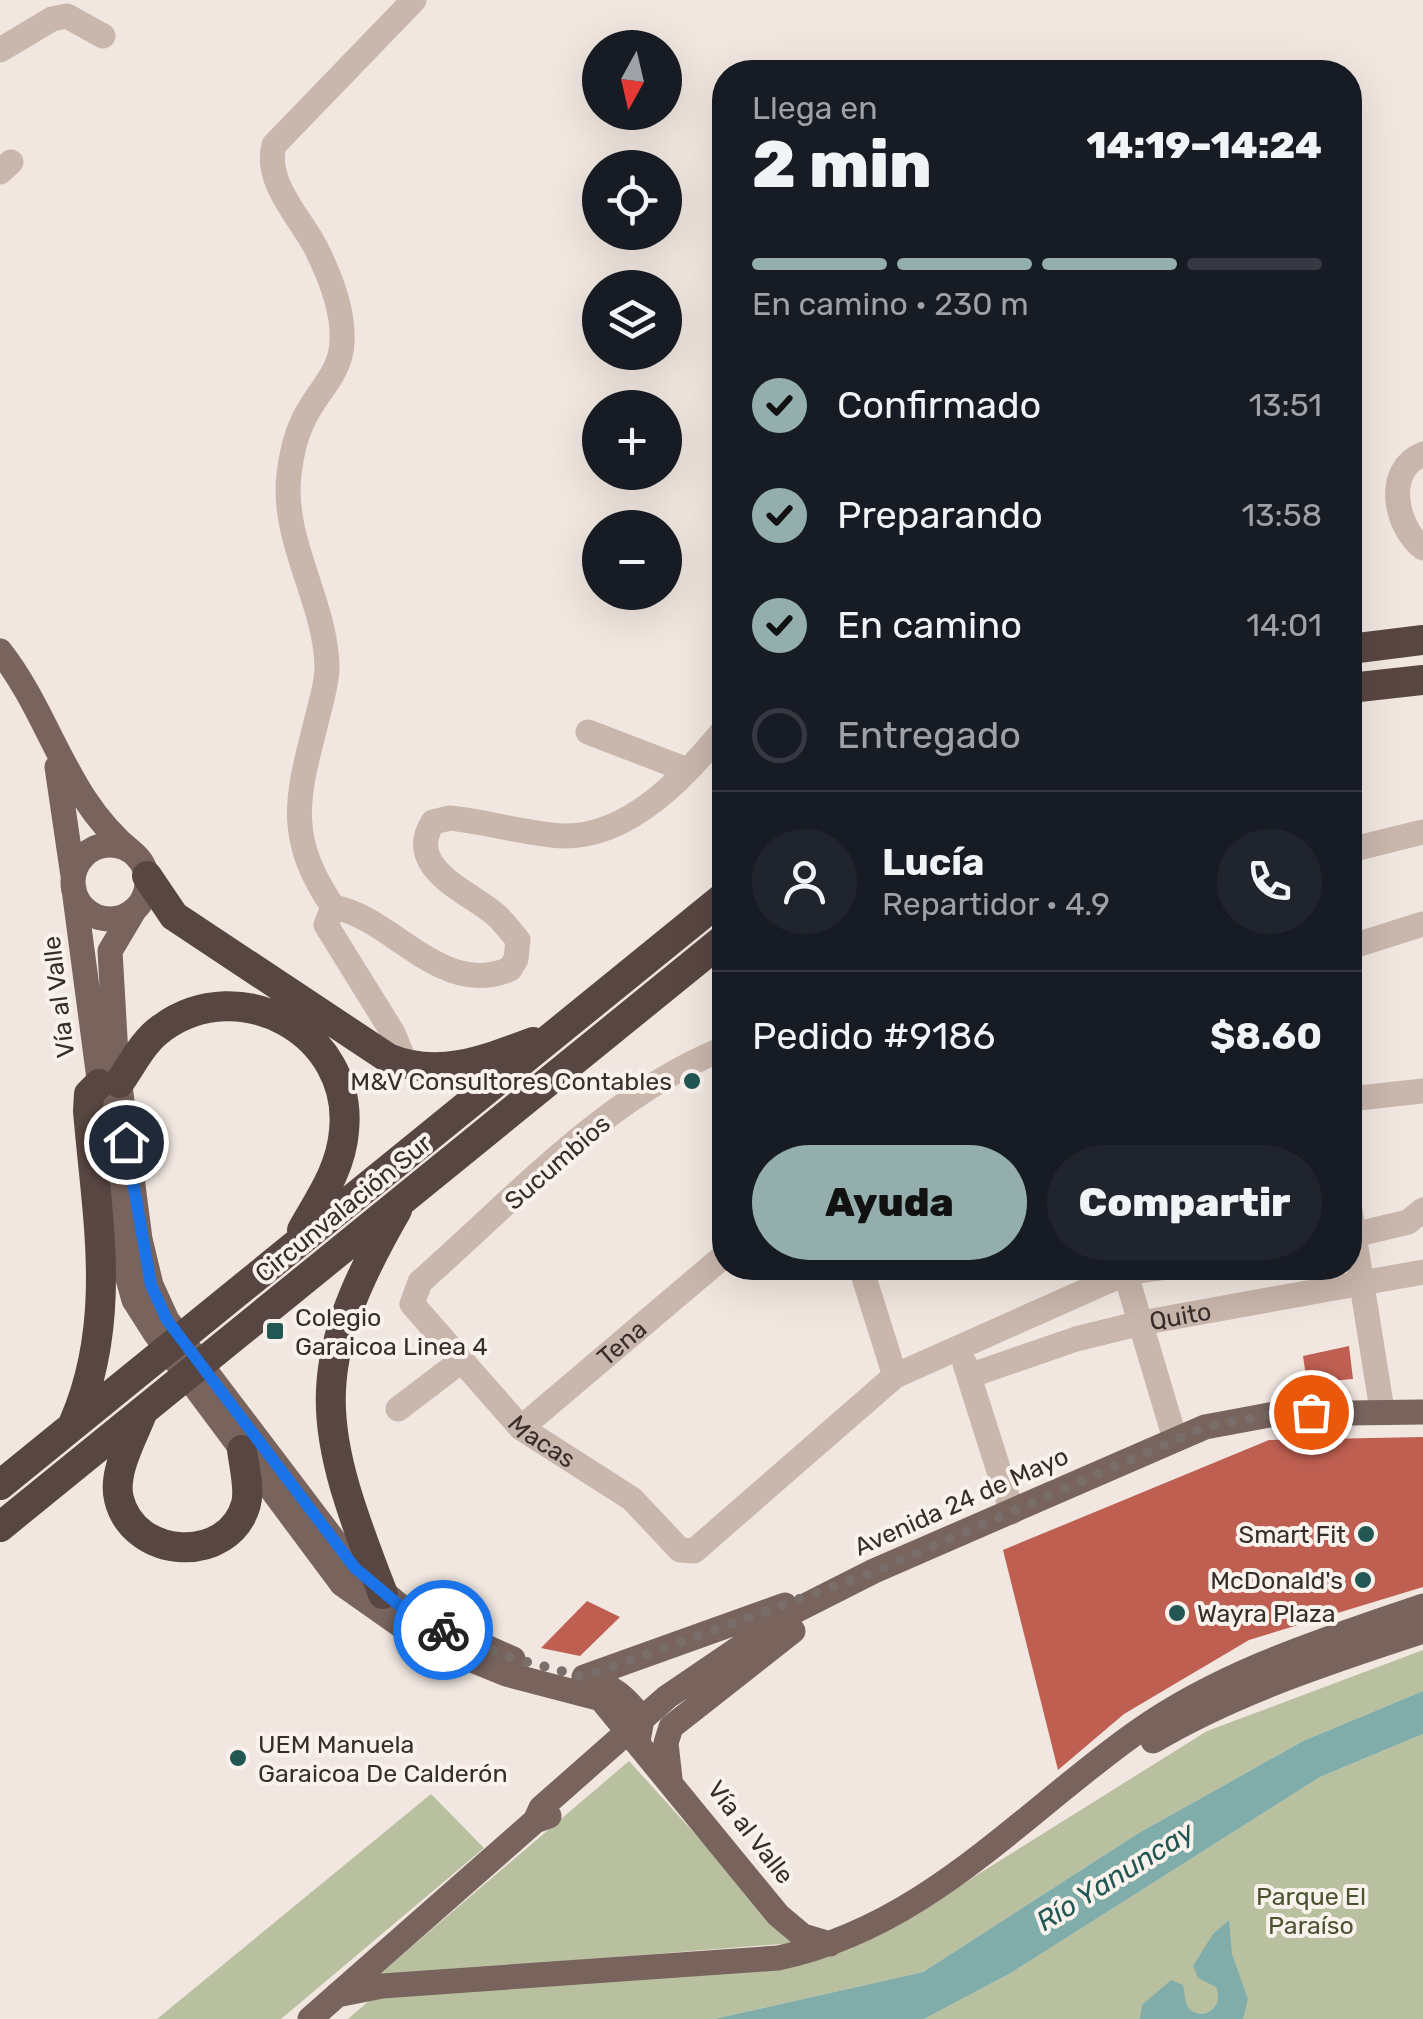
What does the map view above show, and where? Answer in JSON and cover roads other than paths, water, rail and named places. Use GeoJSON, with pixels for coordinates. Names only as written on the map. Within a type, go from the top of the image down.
{"type":"FeatureCollection","features":[{"type":"Feature","properties":{"kind":"highway"},"geometry":{"type":"LineString","coordinates":[[1362,648],[1423,640]]}},
{"type":"Feature","properties":{"kind":"highway"},"geometry":{"type":"LineString","coordinates":[[1362,687],[1423,680]]}},
{"type":"Feature","properties":{"kind":"highway"},"geometry":{"type":"LineString","coordinates":[[140,864],[162,902],[182,923],[372,1048],[406,1066],[458,1066],[559,1032]]}},
{"type":"Feature","properties":{"kind":"highway","name":"Circunvalación Sur"},"geometry":{"type":"LineString","coordinates":[[0,1485],[712,907]]}},
{"type":"Feature","properties":{"kind":"highway","name":"Circunvalación Sur"},"geometry":{"type":"LineString","coordinates":[[0,1527],[712,948]]}},
{"type":"Feature","properties":{"kind":"highway"},"geometry":{"type":"LineString","coordinates":[[73,1425],[87,1394],[102,1325],[89,1094],[109,1084],[162,1028],[215,1008],[275,1017],[313,1038],[335,1067],[345,1128],[334,1174],[292,1249]]}},
{"type":"Feature","properties":{"kind":"highway"},"geometry":{"type":"LineString","coordinates":[[383,1594],[334,1452],[332,1358],[356,1284],[406,1195]]}},
{"type":"Feature","properties":{"kind":"highway"},"geometry":{"type":"LineString","coordinates":[[150,1402],[120,1475],[118,1498],[132,1524],[154,1541],[180,1548],[205,1546],[238,1525],[248,1500],[242,1450]]}},
{"type":"Feature","properties":{"kind":"main road"},"geometry":{"type":"LineString","coordinates":[[0,651],[35,703],[55,752],[87,807],[104,830],[140,864],[146,894],[135,909],[115,918],[94,914],[74,883],[80,860],[96,848],[114,845],[140,864]]}},
{"type":"Feature","properties":{"kind":"main road","name":"Vía al Valle"},"geometry":{"type":"LineString","coordinates":[[55,752],[109,1084],[151,1285],[167,1320],[355,1568],[383,1594],[438,1628],[512,1658],[612,1686],[670,1779],[778,1915],[802,1936],[830,1944]]}},
{"type":"Feature","properties":{"kind":"main road","name":"Vía al Valle"},"geometry":{"type":"LineString","coordinates":[[135,909],[110,951],[109,1084],[116,1221],[134,1300],[342,1584],[378,1614],[420,1639],[506,1674],[600,1698],[636,1730]]}},
{"type":"Feature","properties":{"kind":"main road","name":"Avenida 24 de Mayo"},"geometry":{"type":"LineString","coordinates":[[310,2019],[535,1822],[541,1808],[789,1614],[874,1572],[1205,1427],[1275,1414],[1423,1412]]}},
{"type":"Feature","properties":{"kind":"main road"},"geometry":{"type":"LineString","coordinates":[[584,1677],[874,1572]]}},
{"type":"Feature","properties":{"kind":"main road"},"geometry":{"type":"LineString","coordinates":[[670,1779],[666,1743],[681,1716],[874,1572]]}},
{"type":"Feature","properties":{"kind":"main road"},"geometry":{"type":"LineString","coordinates":[[337,1995],[382,1986],[778,1958],[830,1944],[886,1919],[947,1880],[1062,1794],[1135,1733],[1195,1694],[1288,1653],[1423,1606]]}},
{"type":"Feature","properties":{"kind":"main road"},"geometry":{"type":"LineString","coordinates":[[1062,1794],[1194,1716],[1305,1670],[1423,1632]]}},
{"type":"Feature","properties":{"kind":"street"},"geometry":{"type":"LineString","coordinates":[[406,1066],[393,1033],[326,925],[332,908],[301,852],[301,794],[327,671],[323,628],[294,532],[288,480],[302,421],[336,369],[342,344],[340,310],[316,248],[288,200],[270,158],[274,145],[414,0]]}},
{"type":"Feature","properties":{"kind":"street"},"geometry":{"type":"LineString","coordinates":[[0,50],[52,19],[66,16],[103,36]]}},
{"type":"Feature","properties":{"kind":"street"},"geometry":{"type":"LineString","coordinates":[[1423,454],[1406,468],[1397,500],[1405,530],[1423,548]]}},
{"type":"Feature","properties":{"kind":"street"},"geometry":{"type":"LineString","coordinates":[[588,732],[687,770]]}},
{"type":"Feature","properties":{"kind":"street"},"geometry":{"type":"LineString","coordinates":[[332,908],[352,910],[434,963],[476,976],[497,974],[516,960],[518,940],[498,916],[440,874],[425,852],[424,836],[434,822],[450,818],[568,836],[596,830],[638,810],[687,770],[712,742]]}},
{"type":"Feature","properties":{"kind":"street"},"geometry":{"type":"LineString","coordinates":[[1362,847],[1423,832]]}},
{"type":"Feature","properties":{"kind":"street"},"geometry":{"type":"LineString","coordinates":[[1362,943],[1423,924]]}},
{"type":"Feature","properties":{"kind":"street","name":"Sucumbios"},"geometry":{"type":"LineString","coordinates":[[412,1304],[420,1282],[610,1115],[656,1079],[712,1054]]}},
{"type":"Feature","properties":{"kind":"street"},"geometry":{"type":"LineString","coordinates":[[1362,1098],[1423,1091]]}},
{"type":"Feature","properties":{"kind":"street"},"geometry":{"type":"LineString","coordinates":[[1362,1233],[1416,1216]]}},
{"type":"Feature","properties":{"kind":"street","name":"Tena"},"geometry":{"type":"LineString","coordinates":[[520,1428],[712,1266]]}},
{"type":"Feature","properties":{"kind":"street","name":"Quito"},"geometry":{"type":"LineString","coordinates":[[969,1376],[1076,1339],[1141,1323],[1423,1272]]}},
{"type":"Feature","properties":{"kind":"street"},"geometry":{"type":"LineString","coordinates":[[1362,1278],[1382,1410]]}},
{"type":"Feature","properties":{"kind":"street"},"geometry":{"type":"LineString","coordinates":[[865,1280],[896,1376]]}},
{"type":"Feature","properties":{"kind":"street","name":"Quito"},"geometry":{"type":"LineString","coordinates":[[694,1550],[896,1376],[1104,1280]]}},
{"type":"Feature","properties":{"kind":"street"},"geometry":{"type":"LineString","coordinates":[[1128,1280],[1175,1439]]}},
{"type":"Feature","properties":{"kind":"street","name":"Macas"},"geometry":{"type":"LineString","coordinates":[[412,1304],[520,1428],[632,1498],[680,1550],[694,1550]]}},
{"type":"Feature","properties":{"kind":"street"},"geometry":{"type":"LineString","coordinates":[[961,1349],[1012,1512]]}},
{"type":"Feature","properties":{"kind":"street"},"geometry":{"type":"LineString","coordinates":[[398,1410],[462,1361]]}},
{"type":"Feature","properties":{"kind":"water","name":"Río Yanuncay"},"geometry":{"type":"Polygon","coordinates":[[[1423,1691],[1423,1734],[1320,1777],[1011,1973],[924,2019],[714,2019],[923,1972],[1137,1834],[1303,1741],[1423,1691]]]}},
{"type":"Feature","properties":{"kind":"water"},"geometry":{"type":"Polygon","coordinates":[[[1229,1920],[1232,1954],[1248,1999],[1243,2019],[1140,2019],[1142,2005],[1171,1980],[1183,1985],[1187,2005],[1193,2012],[1204,2014],[1215,2007],[1216,1987],[1198,1978],[1193,1966],[1213,1934],[1229,1920]]]}},
{"type":"Feature","properties":{"kind":"place","name":"M&V Consultores Contables"},"geometry":{"type":"Point","coordinates":[692,1081]}},
{"type":"Feature","properties":{"kind":"place","name":"Colegio Garaicoa Linea 4"},"geometry":{"type":"Point","coordinates":[275,1331]}},
{"type":"Feature","properties":{"kind":"place","name":"Smart Fit"},"geometry":{"type":"Point","coordinates":[1366,1534]}},
{"type":"Feature","properties":{"kind":"place","name":"McDonald's"},"geometry":{"type":"Point","coordinates":[1363,1580]}},
{"type":"Feature","properties":{"kind":"place","name":"Wayra Plaza"},"geometry":{"type":"Point","coordinates":[1177,1613]}},
{"type":"Feature","properties":{"kind":"place","name":"UEM Manuela Garaicoa De Calderón"},"geometry":{"type":"Point","coordinates":[238,1758]}},
{"type":"Feature","properties":{"kind":"park label","name":"Parque El Paraíso"},"geometry":{"type":"Point","coordinates":[1311,1910]}}]}
